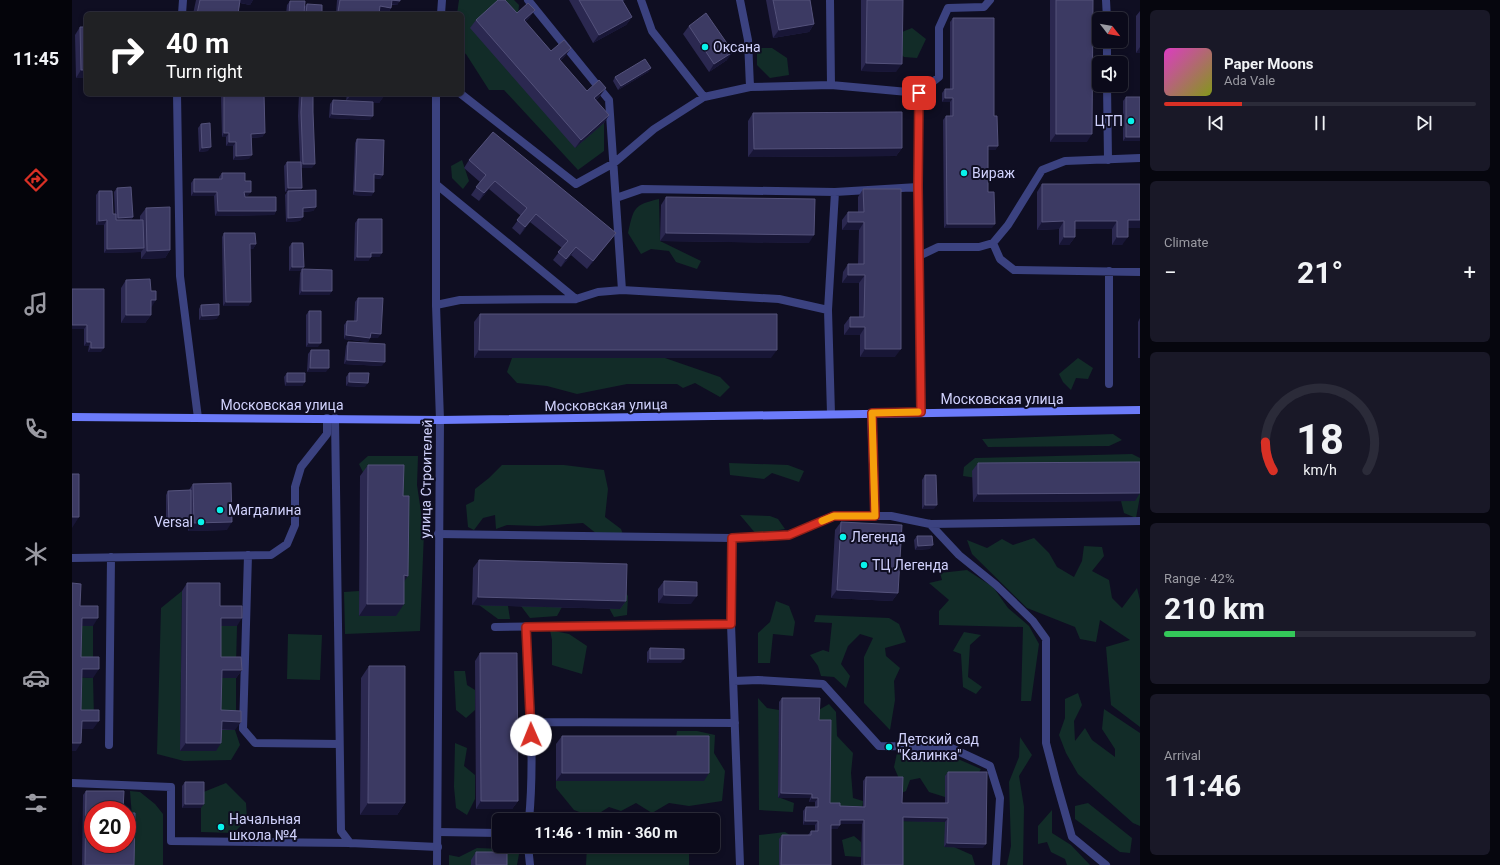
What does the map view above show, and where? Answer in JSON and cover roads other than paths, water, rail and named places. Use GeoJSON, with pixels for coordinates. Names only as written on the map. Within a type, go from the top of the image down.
{"type":"FeatureCollection","features":[{"type":"Feature","properties":{"kind":"street"},"geometry":{"type":"LineString","coordinates":[[182,12],[183,0]]}},
{"type":"Feature","properties":{"kind":"street"},"geometry":{"type":"LineString","coordinates":[[441,12],[442,0]]}},
{"type":"Feature","properties":{"kind":"street"},"geometry":{"type":"LineString","coordinates":[[528,0],[609,100],[622,290]]}},
{"type":"Feature","properties":{"kind":"street"},"geometry":{"type":"LineString","coordinates":[[640,0],[652,31],[704,97]]}},
{"type":"Feature","properties":{"kind":"street"},"geometry":{"type":"LineString","coordinates":[[740,0],[748,40],[750,87]]}},
{"type":"Feature","properties":{"kind":"street"},"geometry":{"type":"LineString","coordinates":[[830,0],[831,85]]}},
{"type":"Feature","properties":{"kind":"street"},"geometry":{"type":"LineString","coordinates":[[464,96],[576,184],[614,163],[654,129],[704,97],[750,87],[831,85],[919,93],[939,76],[939,28],[948,8],[984,7],[990,0]]}},
{"type":"Feature","properties":{"kind":"street"},"geometry":{"type":"LineString","coordinates":[[1106,0],[1107,12]]}},
{"type":"Feature","properties":{"kind":"street"},"geometry":{"type":"LineString","coordinates":[[1107,92],[1108,160]]}},
{"type":"Feature","properties":{"kind":"street"},"geometry":{"type":"LineString","coordinates":[[919,93],[918,186],[921,412]]}},
{"type":"Feature","properties":{"kind":"street"},"geometry":{"type":"LineString","coordinates":[[177,96],[180,276],[198,418]]}},
{"type":"Feature","properties":{"kind":"street","name":"улица Строителей"},"geometry":{"type":"LineString","coordinates":[[436,96],[436,305],[440,420],[438,534],[437,865]]}},
{"type":"Feature","properties":{"kind":"street"},"geometry":{"type":"LineString","coordinates":[[919,256],[938,247],[979,247],[993,242],[1008,225],[1042,170],[1065,161],[1140,158]]}},
{"type":"Feature","properties":{"kind":"street"},"geometry":{"type":"LineString","coordinates":[[437,185],[576,299]]}},
{"type":"Feature","properties":{"kind":"street"},"geometry":{"type":"LineString","coordinates":[[616,198],[642,189],[835,192],[918,186]]}},
{"type":"Feature","properties":{"kind":"street"},"geometry":{"type":"LineString","coordinates":[[831,414],[828,310],[835,192]]}},
{"type":"Feature","properties":{"kind":"street"},"geometry":{"type":"LineString","coordinates":[[993,242],[1000,259],[1014,270],[1140,272]]}},
{"type":"Feature","properties":{"kind":"street"},"geometry":{"type":"LineString","coordinates":[[1109,271],[1109,384]]}},
{"type":"Feature","properties":{"kind":"street"},"geometry":{"type":"LineString","coordinates":[[436,305],[460,300],[576,299],[598,292],[622,290],[779,299],[828,310]]}},
{"type":"Feature","properties":{"kind":"street","name":"Московская улица"},"geometry":{"type":"LineString","coordinates":[[72,417],[440,420],[1140,410]]}},
{"type":"Feature","properties":{"kind":"street"},"geometry":{"type":"LineString","coordinates":[[872,413],[875,516]]}},
{"type":"Feature","properties":{"kind":"street"},"geometry":{"type":"LineString","coordinates":[[72,558],[271,555],[287,544],[295,526],[295,487],[301,467],[327,434],[331,418]]}},
{"type":"Feature","properties":{"kind":"street"},"geometry":{"type":"LineString","coordinates":[[331,418],[341,831],[350,844]]}},
{"type":"Feature","properties":{"kind":"street"},"geometry":{"type":"LineString","coordinates":[[438,534],[732,538],[789,535],[834,516],[891,516],[930,524],[1140,521]]}},
{"type":"Feature","properties":{"kind":"street"},"geometry":{"type":"LineString","coordinates":[[930,524],[959,555],[996,585],[1033,621],[1046,639],[1046,743],[1072,837],[1106,865]]}},
{"type":"Feature","properties":{"kind":"street"},"geometry":{"type":"LineString","coordinates":[[732,538],[731,624],[740,865]]}},
{"type":"Feature","properties":{"kind":"street"},"geometry":{"type":"LineString","coordinates":[[248,555],[243,729],[255,743],[339,744]]}},
{"type":"Feature","properties":{"kind":"street"},"geometry":{"type":"LineString","coordinates":[[109,745],[111,557]]}},
{"type":"Feature","properties":{"kind":"street"},"geometry":{"type":"LineString","coordinates":[[495,627],[731,624]]}},
{"type":"Feature","properties":{"kind":"street"},"geometry":{"type":"LineString","coordinates":[[526,627],[531,722],[532,788],[530,813]]}},
{"type":"Feature","properties":{"kind":"street"},"geometry":{"type":"LineString","coordinates":[[734,680],[823,684],[879,746],[949,747],[990,766],[1000,798],[996,865]]}},
{"type":"Feature","properties":{"kind":"street"},"geometry":{"type":"LineString","coordinates":[[531,722],[735,723]]}},
{"type":"Feature","properties":{"kind":"street"},"geometry":{"type":"LineString","coordinates":[[72,783],[171,787],[171,841],[438,847]]}},
{"type":"Feature","properties":{"kind":"street"},"geometry":{"type":"LineString","coordinates":[[438,832],[492,833]]}},
{"type":"Feature","properties":{"kind":"street"},"geometry":{"type":"LineString","coordinates":[[529,853],[530,865]]}},
{"type":"Feature","properties":{"kind":"place","name":"Оксана"},"geometry":{"type":"Point","coordinates":[705,47]}},
{"type":"Feature","properties":{"kind":"place","name":"ЦТП"},"geometry":{"type":"Point","coordinates":[1131,121]}},
{"type":"Feature","properties":{"kind":"place","name":"Вираж"},"geometry":{"type":"Point","coordinates":[964,173]}},
{"type":"Feature","properties":{"kind":"place","name":"Магдалина"},"geometry":{"type":"Point","coordinates":[220,510]}},
{"type":"Feature","properties":{"kind":"place","name":"Versal"},"geometry":{"type":"Point","coordinates":[201,522]}},
{"type":"Feature","properties":{"kind":"place","name":"Легенда"},"geometry":{"type":"Point","coordinates":[843,537]}},
{"type":"Feature","properties":{"kind":"place","name":"ТЦ Легенда"},"geometry":{"type":"Point","coordinates":[864,565]}},
{"type":"Feature","properties":{"kind":"place","name":"Детский сад \"Калинка\""},"geometry":{"type":"Point","coordinates":[889,747]}},
{"type":"Feature","properties":{"kind":"place","name":"Начальная школа №4"},"geometry":{"type":"Point","coordinates":[221,827]}}]}
